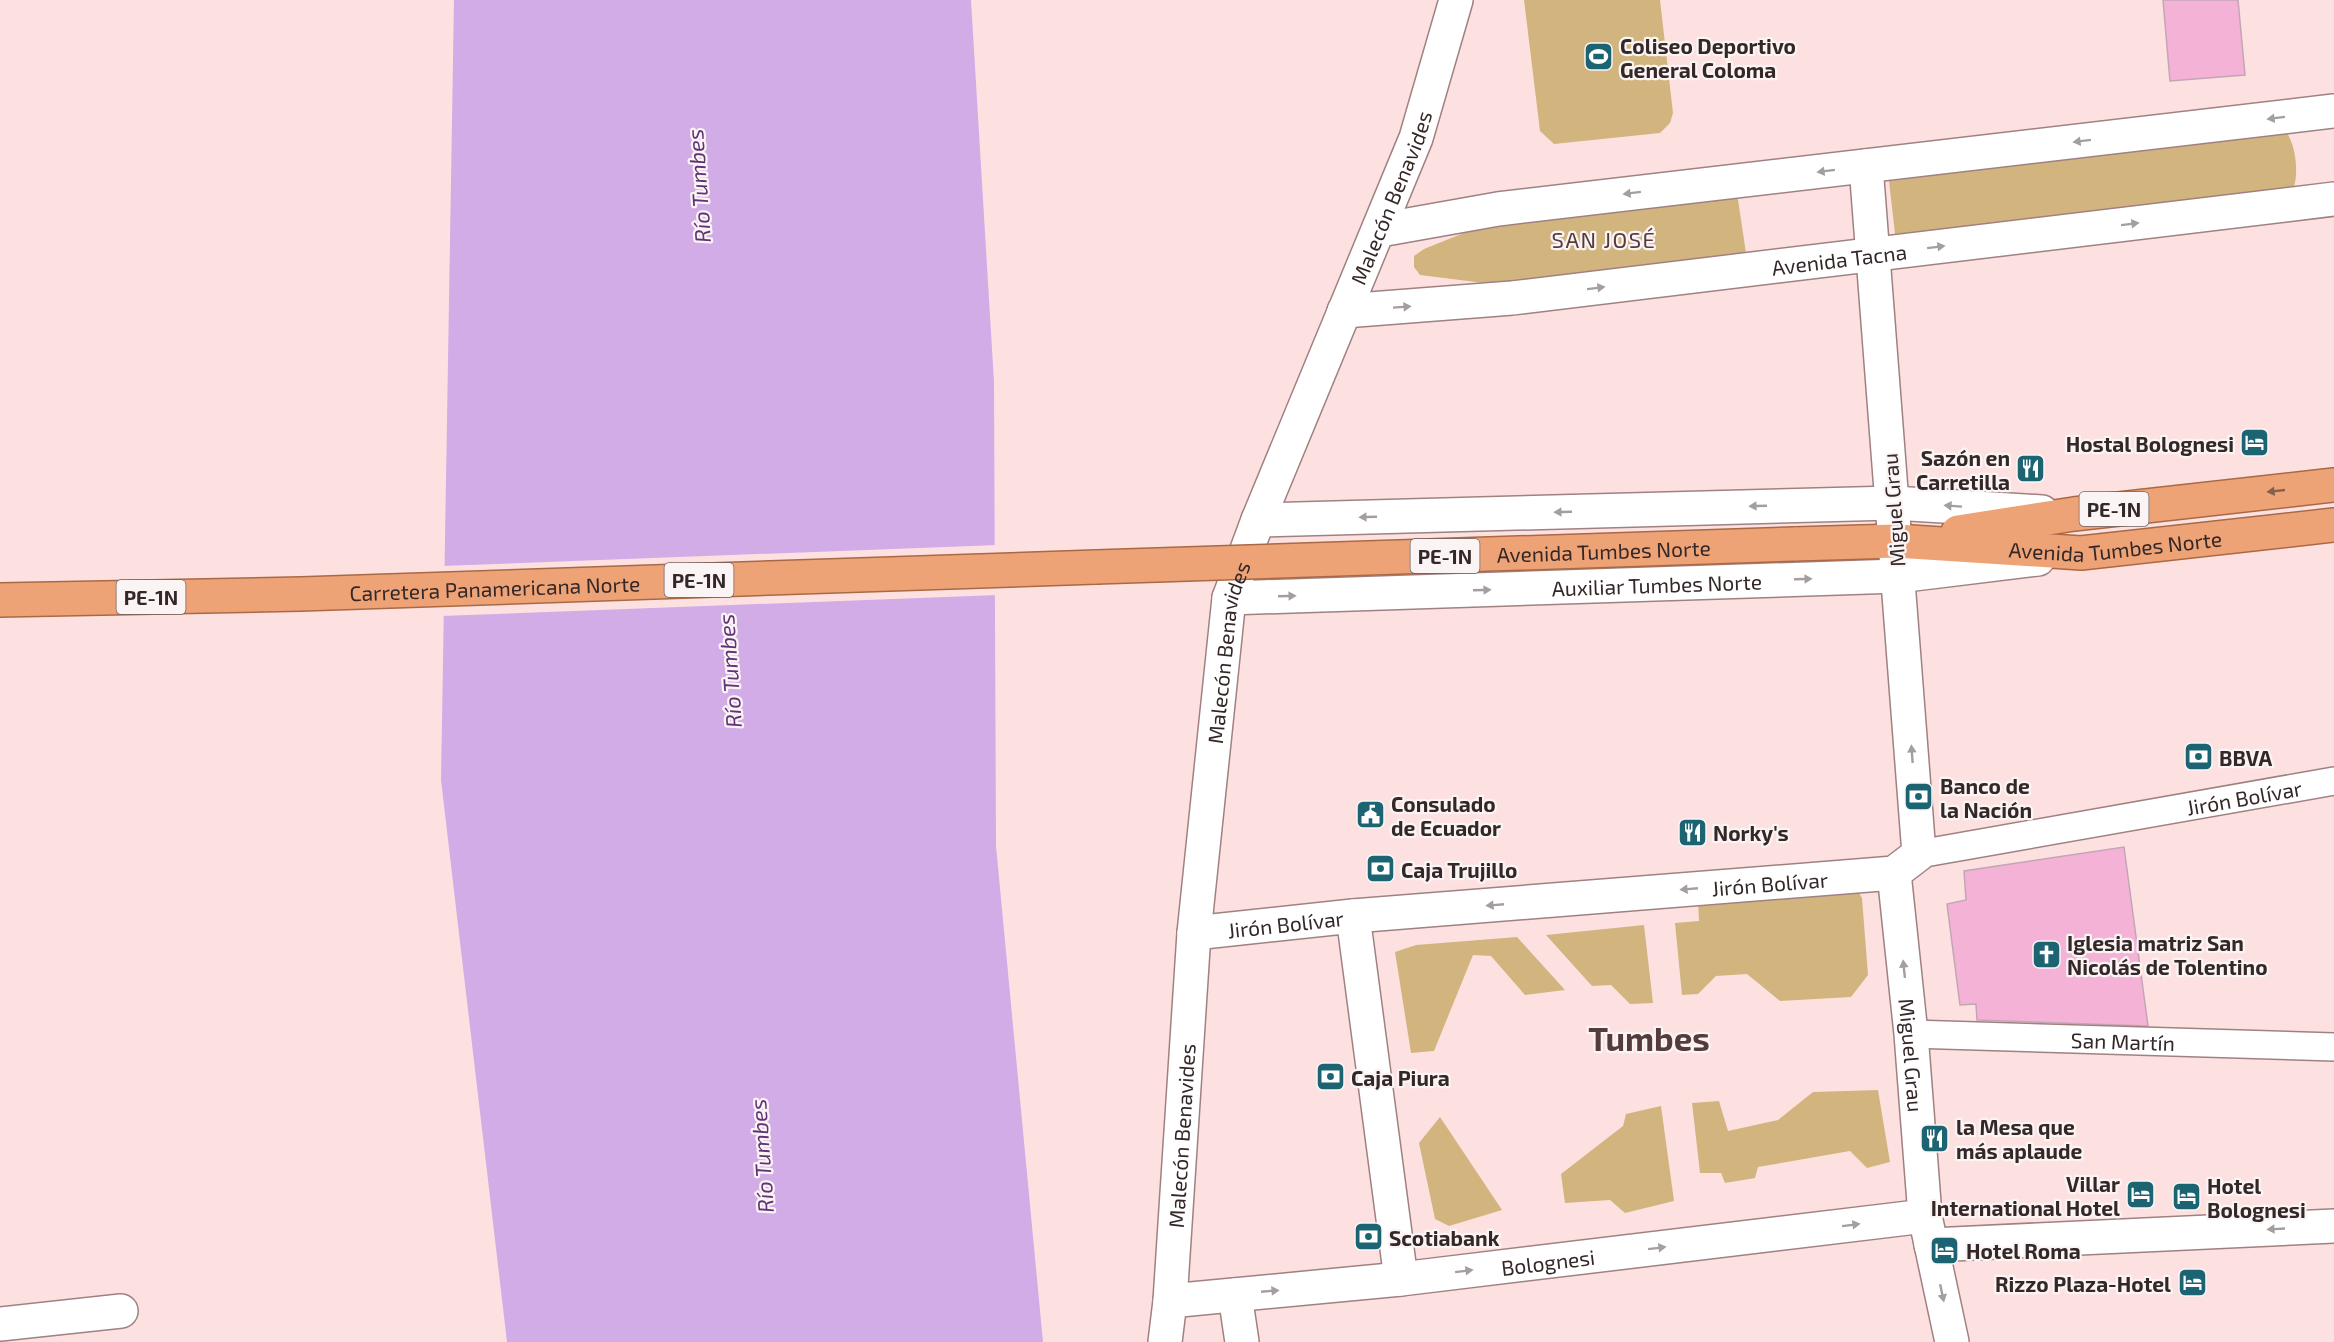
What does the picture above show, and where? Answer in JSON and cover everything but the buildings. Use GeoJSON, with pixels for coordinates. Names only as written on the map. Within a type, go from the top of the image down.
{"type":"FeatureCollection","features":[{"type":"Feature","properties":{"kind":"highway","name":"Avenida Tumbes Norte"},"geometry":{"type":"LineString","coordinates":[[1896,541],[2074,514],[2334,485]]}},
{"type":"Feature","properties":{"kind":"highway","name":"Avenida Tumbes Norte"},"geometry":{"type":"LineString","coordinates":[[1096,567],[1896,541],[2081,553],[2334,525]]}},
{"type":"Feature","properties":{"kind":"highway","name":"Carretera Panamericana Norte"},"geometry":{"type":"LineString","coordinates":[[0,600],[301,594],[1096,567]]}},
{"type":"Feature","properties":{"kind":"street","name":"Malecón Benavides"},"geometry":{"type":"LineString","coordinates":[[1165,1342],[1170,1301],[1194,933],[1229,598],[1258,520],[1380,230],[1416,138],[1456,0]]}},
{"type":"Feature","properties":{"kind":"street"},"geometry":{"type":"LineString","coordinates":[[1380,230],[1498,209],[2334,111]]}},
{"type":"Feature","properties":{"kind":"street","name":"Miguel Grau"},"geometry":{"type":"LineString","coordinates":[[1866,166],[1898,576],[1911,1034],[1928,1230],[1952,1342]]}},
{"type":"Feature","properties":{"kind":"street","name":"Avenida Tacna"},"geometry":{"type":"LineString","coordinates":[[1344,311],[1512,298],[2334,199]]}},
{"type":"Feature","properties":{"kind":"street"},"geometry":{"type":"LineString","coordinates":[[1258,520],[1893,502],[2074,514]]}},
{"type":"Feature","properties":{"kind":"street","name":"Auxiliar Tumbes Norte"},"geometry":{"type":"LineString","coordinates":[[1229,598],[1898,576],[2081,553]]}},
{"type":"Feature","properties":{"kind":"street","name":"Jirón Bolívar"},"geometry":{"type":"LineString","coordinates":[[1194,933],[1906,864],[2334,781]]}},
{"type":"Feature","properties":{"kind":"street"},"geometry":{"type":"LineString","coordinates":[[1353,916],[1401,1279]]}},
{"type":"Feature","properties":{"kind":"street","name":"San Martín"},"geometry":{"type":"LineString","coordinates":[[1911,1034],[2334,1047]]}},
{"type":"Feature","properties":{"kind":"street","name":"Bolognesi"},"geometry":{"type":"LineString","coordinates":[[1170,1301],[1928,1230],[2334,1226]]}},
{"type":"Feature","properties":{"kind":"street"},"geometry":{"type":"LineString","coordinates":[[1235,1295],[1242,1342]]}},
{"type":"Feature","properties":{"kind":"street"},"geometry":{"type":"LineString","coordinates":[[0,1324],[122,1311]]}},
{"type":"Feature","properties":{"kind":"shaded area","name":"Coliseo Deportivo General Coloma"},"geometry":{"type":"Polygon","coordinates":[[[1524,0],[1660,0],[1673,113],[1670,123],[1660,133],[1554,144],[1540,131],[1524,0]]]}},
{"type":"Feature","properties":{"kind":"shaded area"},"geometry":{"type":"Polygon","coordinates":[[[2276,131],[2287,133],[2296,161],[2293,190],[2283,195],[1895,234],[1889,181],[2276,131]]]}},
{"type":"Feature","properties":{"kind":"shaded area"},"geometry":{"type":"Polygon","coordinates":[[[1737,193],[1746,253],[1500,285],[1420,275],[1414,267],[1414,256],[1424,249],[1496,220],[1737,193]]]}},
{"type":"Feature","properties":{"kind":"shaded area"},"geometry":{"type":"Polygon","coordinates":[[[1858,891],[1862,898],[1868,975],[1851,997],[1780,1001],[1747,974],[1716,976],[1698,994],[1682,995],[1675,923],[1699,921],[1698,899],[1858,891]]]}},
{"type":"Feature","properties":{"kind":"shaded area"},"geometry":{"type":"Polygon","coordinates":[[[1644,925],[1653,1003],[1630,1004],[1611,985],[1592,986],[1546,935],[1644,925]]]}},
{"type":"Feature","properties":{"kind":"shaded area"},"geometry":{"type":"Polygon","coordinates":[[[1517,937],[1565,990],[1525,995],[1491,956],[1473,955],[1434,1051],[1411,1053],[1395,952],[1416,945],[1517,937]]]}},
{"type":"Feature","properties":{"kind":"shaded area"},"geometry":{"type":"Polygon","coordinates":[[[1878,1090],[1890,1162],[1867,1168],[1850,1151],[1758,1167],[1755,1178],[1725,1183],[1721,1173],[1700,1173],[1692,1103],[1719,1101],[1728,1131],[1778,1120],[1813,1092],[1878,1090]]]}},
{"type":"Feature","properties":{"kind":"shaded area"},"geometry":{"type":"Polygon","coordinates":[[[1661,1106],[1674,1201],[1625,1213],[1610,1200],[1565,1203],[1561,1174],[1623,1126],[1626,1114],[1661,1106]]]}},
{"type":"Feature","properties":{"kind":"shaded area"},"geometry":{"type":"Polygon","coordinates":[[[1440,1117],[1502,1210],[1449,1226],[1435,1219],[1419,1143],[1440,1117]]]}},
{"type":"Feature","properties":{"kind":"water","name":"Río Tumbes"},"geometry":{"type":"Polygon","coordinates":[[[454,0],[971,0],[994,382],[996,846],[1043,1342],[507,1342],[441,780],[454,0]]]}},
{"type":"Feature","properties":{"kind":"pier"},"geometry":{"type":"Polygon","coordinates":[[[998,545],[998,595],[441,616],[442,566],[998,545]]]}},
{"type":"Feature","properties":{"kind":"place","name":"Coliseo Deportivo General Coloma"},"geometry":{"type":"Point","coordinates":[1599,57]}},
{"type":"Feature","properties":{"kind":"place","name":"Hostal Bolognesi"},"geometry":{"type":"Point","coordinates":[2255,443]}},
{"type":"Feature","properties":{"kind":"place","name":"Sazón en Carretilla"},"geometry":{"type":"Point","coordinates":[2031,469]}},
{"type":"Feature","properties":{"kind":"place","name":"BBVA"},"geometry":{"type":"Point","coordinates":[2198,757]}},
{"type":"Feature","properties":{"kind":"place","name":"Banco de la Nación"},"geometry":{"type":"Point","coordinates":[1919,797]}},
{"type":"Feature","properties":{"kind":"place","name":"Consulado de Ecuador"},"geometry":{"type":"Point","coordinates":[1370,815]}},
{"type":"Feature","properties":{"kind":"place","name":"Norky's"},"geometry":{"type":"Point","coordinates":[1692,832]}},
{"type":"Feature","properties":{"kind":"place","name":"Caja Trujillo"},"geometry":{"type":"Point","coordinates":[1380,869]}},
{"type":"Feature","properties":{"kind":"place","name":"Iglesia matriz San Nicolás de Tolentino"},"geometry":{"type":"Point","coordinates":[2046,954]}},
{"type":"Feature","properties":{"kind":"place","name":"Caja Piura"},"geometry":{"type":"Point","coordinates":[1330,1077]}},
{"type":"Feature","properties":{"kind":"place","name":"la Mesa que más aplaude"},"geometry":{"type":"Point","coordinates":[1935,1138]}},
{"type":"Feature","properties":{"kind":"place","name":"Villar International Hotel"},"geometry":{"type":"Point","coordinates":[2141,1195]}},
{"type":"Feature","properties":{"kind":"place","name":"Hotel Bolognesi"},"geometry":{"type":"Point","coordinates":[2186,1197]}},
{"type":"Feature","properties":{"kind":"place","name":"Scotiabank"},"geometry":{"type":"Point","coordinates":[1368,1237]}},
{"type":"Feature","properties":{"kind":"place","name":"Hotel Roma"},"geometry":{"type":"Point","coordinates":[1945,1250]}},
{"type":"Feature","properties":{"kind":"place","name":"Rizzo Plaza-Hotel"},"geometry":{"type":"Point","coordinates":[2192,1283]}},
{"type":"Feature","properties":{"kind":"district","name":"SAN JOSÉ"},"geometry":{"type":"Point","coordinates":[1604,239]}},
{"type":"Feature","properties":{"kind":"district","name":"Tumbes"},"geometry":{"type":"Point","coordinates":[1649,1038]}}]}
